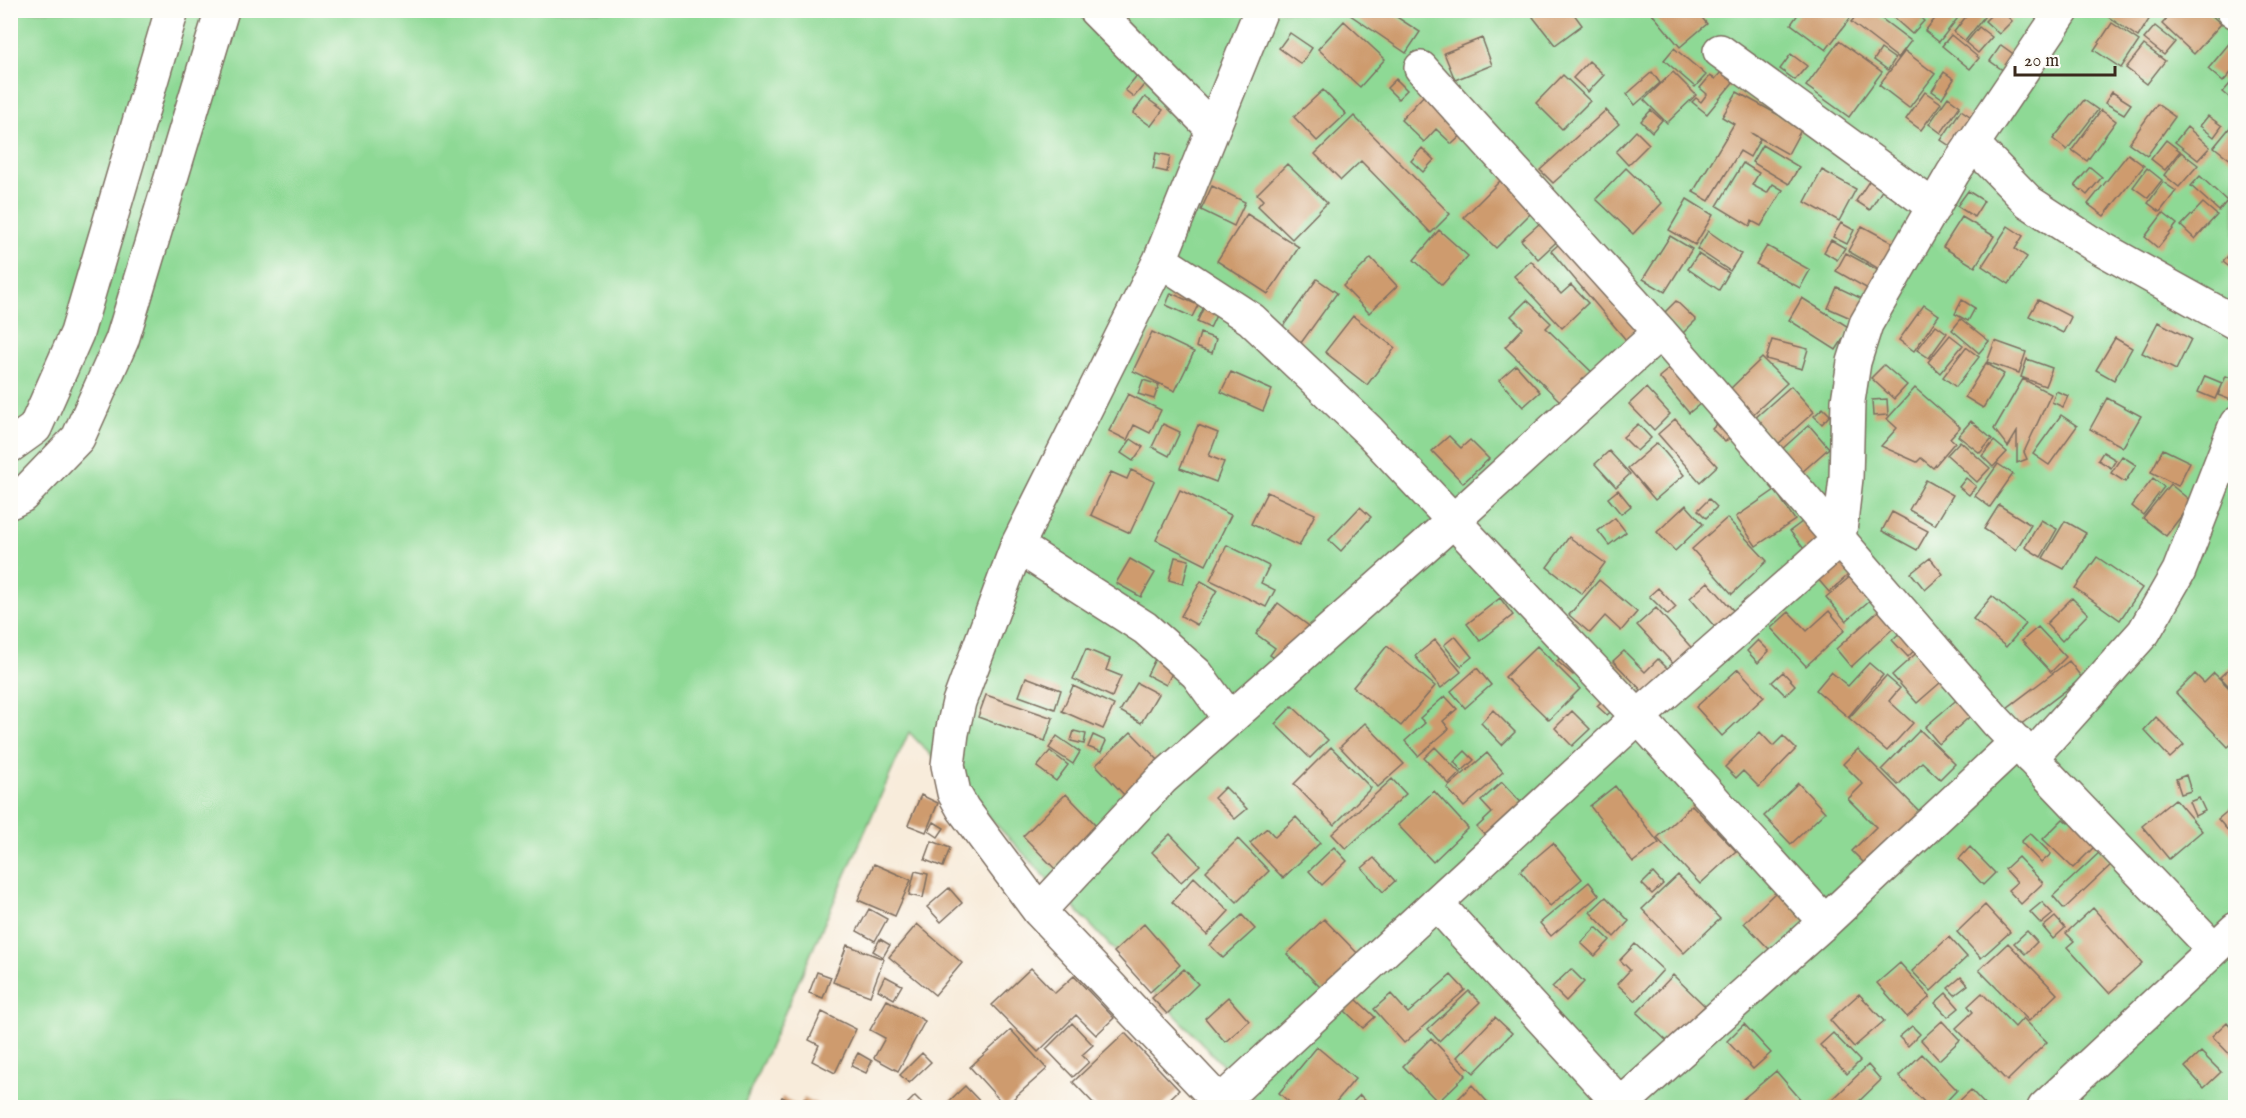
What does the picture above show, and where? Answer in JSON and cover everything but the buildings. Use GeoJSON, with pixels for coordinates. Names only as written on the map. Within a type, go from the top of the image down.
{"type":"FeatureCollection","features":[{"type":"Feature","properties":{"kind":"street"},"geometry":{"type":"LineString","coordinates":[[10,446],[35,428],[77,333],[172,10]]}},
{"type":"Feature","properties":{"kind":"street"},"geometry":{"type":"LineString","coordinates":[[10,502],[22,496],[78,438],[122,340],[222,10]]}},
{"type":"Feature","properties":{"kind":"street"},"geometry":{"type":"LineString","coordinates":[[1095,10],[1213,129]]}},
{"type":"Feature","properties":{"kind":"street"},"geometry":{"type":"LineString","coordinates":[[1261,10],[1160,260],[1017,546],[959,702],[951,733],[948,765],[954,793],[963,809],[1039,911],[1220,1106],[1638,717],[1839,540],[1846,478],[1848,400],[1854,362],[1866,324],[1972,143],[2063,10]]}},
{"type":"Feature","properties":{"kind":"street"},"geometry":{"type":"LineString","coordinates":[[1720,51],[1934,207]]}},
{"type":"Feature","properties":{"kind":"street"},"geometry":{"type":"LineString","coordinates":[[1421,68],[1660,332],[2024,750],[2225,939],[2044,1107]]}},
{"type":"Feature","properties":{"kind":"street"},"geometry":{"type":"LineString","coordinates":[[1972,143],[2029,202],[2090,242],[2235,323]]}},
{"type":"Feature","properties":{"kind":"street"},"geometry":{"type":"LineString","coordinates":[[1160,260],[1251,319],[1369,431],[1638,717],[1825,922]]}},
{"type":"Feature","properties":{"kind":"street"},"geometry":{"type":"LineString","coordinates":[[1039,911],[1162,779],[1453,521],[1660,332]]}},
{"type":"Feature","properties":{"kind":"street"},"geometry":{"type":"LineString","coordinates":[[1436,903],[1619,1106],[1825,922],[2024,750],[2144,632],[2179,571],[2235,424]]}},
{"type":"Feature","properties":{"kind":"street"},"geometry":{"type":"LineString","coordinates":[[1017,546],[1145,628],[1197,674],[1229,718]]}},
{"type":"Feature","properties":{"kind":"green space"},"geometry":{"type":"Polygon","coordinates":[[[10,11],[2235,11],[2235,1107],[1262,1107],[909,732],[743,1107],[11,1107],[10,11]]]}}]}
